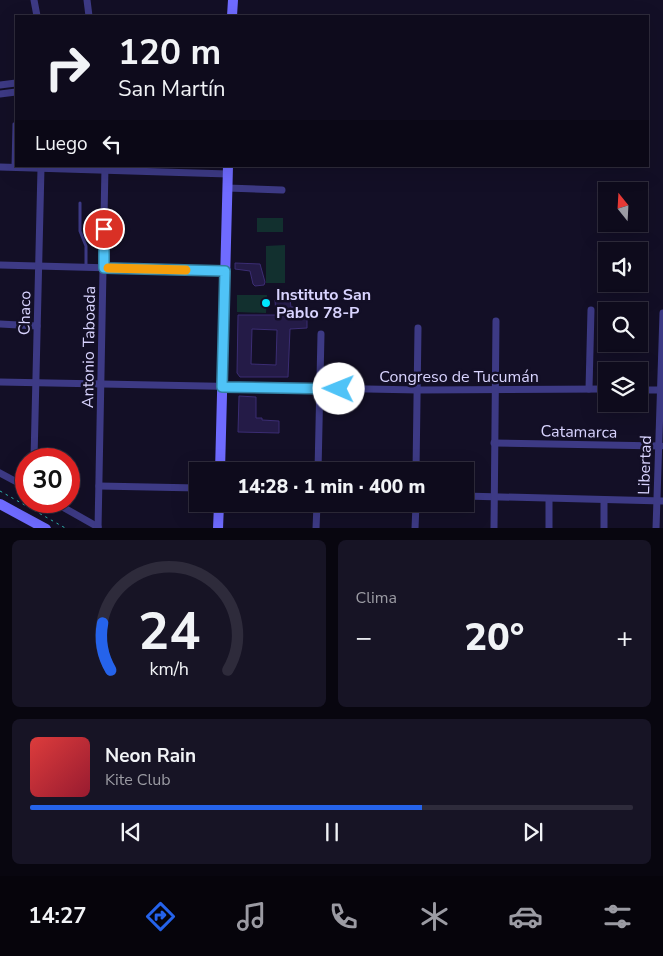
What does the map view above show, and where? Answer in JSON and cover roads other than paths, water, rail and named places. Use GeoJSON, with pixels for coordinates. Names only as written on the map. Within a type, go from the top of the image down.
{"type":"FeatureCollection","features":[{"type":"Feature","properties":{"kind":"main road"},"geometry":{"type":"LineString","coordinates":[[232,15],[233,0]]}},
{"type":"Feature","properties":{"kind":"main road"},"geometry":{"type":"LineString","coordinates":[[220,462],[228,170]]}},
{"type":"Feature","properties":{"kind":"main road"},"geometry":{"type":"LineString","coordinates":[[0,504],[30,525],[46,528]]}},
{"type":"Feature","properties":{"kind":"main road"},"geometry":{"type":"LineString","coordinates":[[218,528],[219,512]]}},
{"type":"Feature","properties":{"kind":"street"},"geometry":{"type":"LineString","coordinates":[[34,0],[37,15]]}},
{"type":"Feature","properties":{"kind":"street"},"geometry":{"type":"LineString","coordinates":[[87,0],[89,15]]}},
{"type":"Feature","properties":{"kind":"street"},"geometry":{"type":"LineString","coordinates":[[0,85],[15,84]]}},
{"type":"Feature","properties":{"kind":"street"},"geometry":{"type":"LineString","coordinates":[[0,94],[15,92]]}},
{"type":"Feature","properties":{"kind":"street"},"geometry":{"type":"LineString","coordinates":[[0,167],[228,170]]}},
{"type":"Feature","properties":{"kind":"street","name":"Chaco"},"geometry":{"type":"LineString","coordinates":[[34,448],[41,168]]}},
{"type":"Feature","properties":{"kind":"street","name":"Antonio Taboada"},"geometry":{"type":"LineString","coordinates":[[98,528],[105,168]]}},
{"type":"Feature","properties":{"kind":"street"},"geometry":{"type":"LineString","coordinates":[[227,188],[282,190]]}},
{"type":"Feature","properties":{"kind":"street"},"geometry":{"type":"LineString","coordinates":[[0,265],[225,271]]}},
{"type":"Feature","properties":{"kind":"street"},"geometry":{"type":"LineString","coordinates":[[589,389],[591,310]]}},
{"type":"Feature","properties":{"kind":"street","name":"Libertad"},"geometry":{"type":"LineString","coordinates":[[656,528],[660,501],[663,313]]}},
{"type":"Feature","properties":{"kind":"street"},"geometry":{"type":"LineString","coordinates":[[494,528],[496,321]]}},
{"type":"Feature","properties":{"kind":"street"},"geometry":{"type":"LineString","coordinates":[[0,324],[37,326]]}},
{"type":"Feature","properties":{"kind":"street"},"geometry":{"type":"LineString","coordinates":[[416,462],[418,328]]}},
{"type":"Feature","properties":{"kind":"street"},"geometry":{"type":"LineString","coordinates":[[318,462],[321,334]]}},
{"type":"Feature","properties":{"kind":"street","name":"Congreso de Tucumán"},"geometry":{"type":"LineString","coordinates":[[0,382],[320,389],[598,389]]}},
{"type":"Feature","properties":{"kind":"street"},"geometry":{"type":"LineString","coordinates":[[648,390],[662,390]]}},
{"type":"Feature","properties":{"kind":"street","name":"Catamarca"},"geometry":{"type":"LineString","coordinates":[[494,444],[661,446]]}},
{"type":"Feature","properties":{"kind":"street"},"geometry":{"type":"LineString","coordinates":[[0,473],[15,481]]}},
{"type":"Feature","properties":{"kind":"street"},"geometry":{"type":"LineString","coordinates":[[99,486],[189,488]]}},
{"type":"Feature","properties":{"kind":"street"},"geometry":{"type":"LineString","coordinates":[[474,496],[660,501]]}},
{"type":"Feature","properties":{"kind":"street"},"geometry":{"type":"LineString","coordinates":[[549,498],[549,528]]}},
{"type":"Feature","properties":{"kind":"street"},"geometry":{"type":"LineString","coordinates":[[604,500],[604,528]]}},
{"type":"Feature","properties":{"kind":"street"},"geometry":{"type":"LineString","coordinates":[[316,528],[317,512]]}},
{"type":"Feature","properties":{"kind":"street"},"geometry":{"type":"LineString","coordinates":[[415,528],[416,512]]}},
{"type":"Feature","properties":{"kind":"street"},"geometry":{"type":"LineString","coordinates":[[72,513],[98,528]]}},
{"type":"Feature","properties":{"kind":"lane"},"geometry":{"type":"LineString","coordinates":[[13,168],[14,124]]}},
{"type":"Feature","properties":{"kind":"lane"},"geometry":{"type":"LineString","coordinates":[[80,203],[80,231],[86,246],[86,267]]}},
{"type":"Feature","properties":{"kind":"place","name":"Instituto San Pablo 78-P"},"geometry":{"type":"Point","coordinates":[266,303]}}]}
